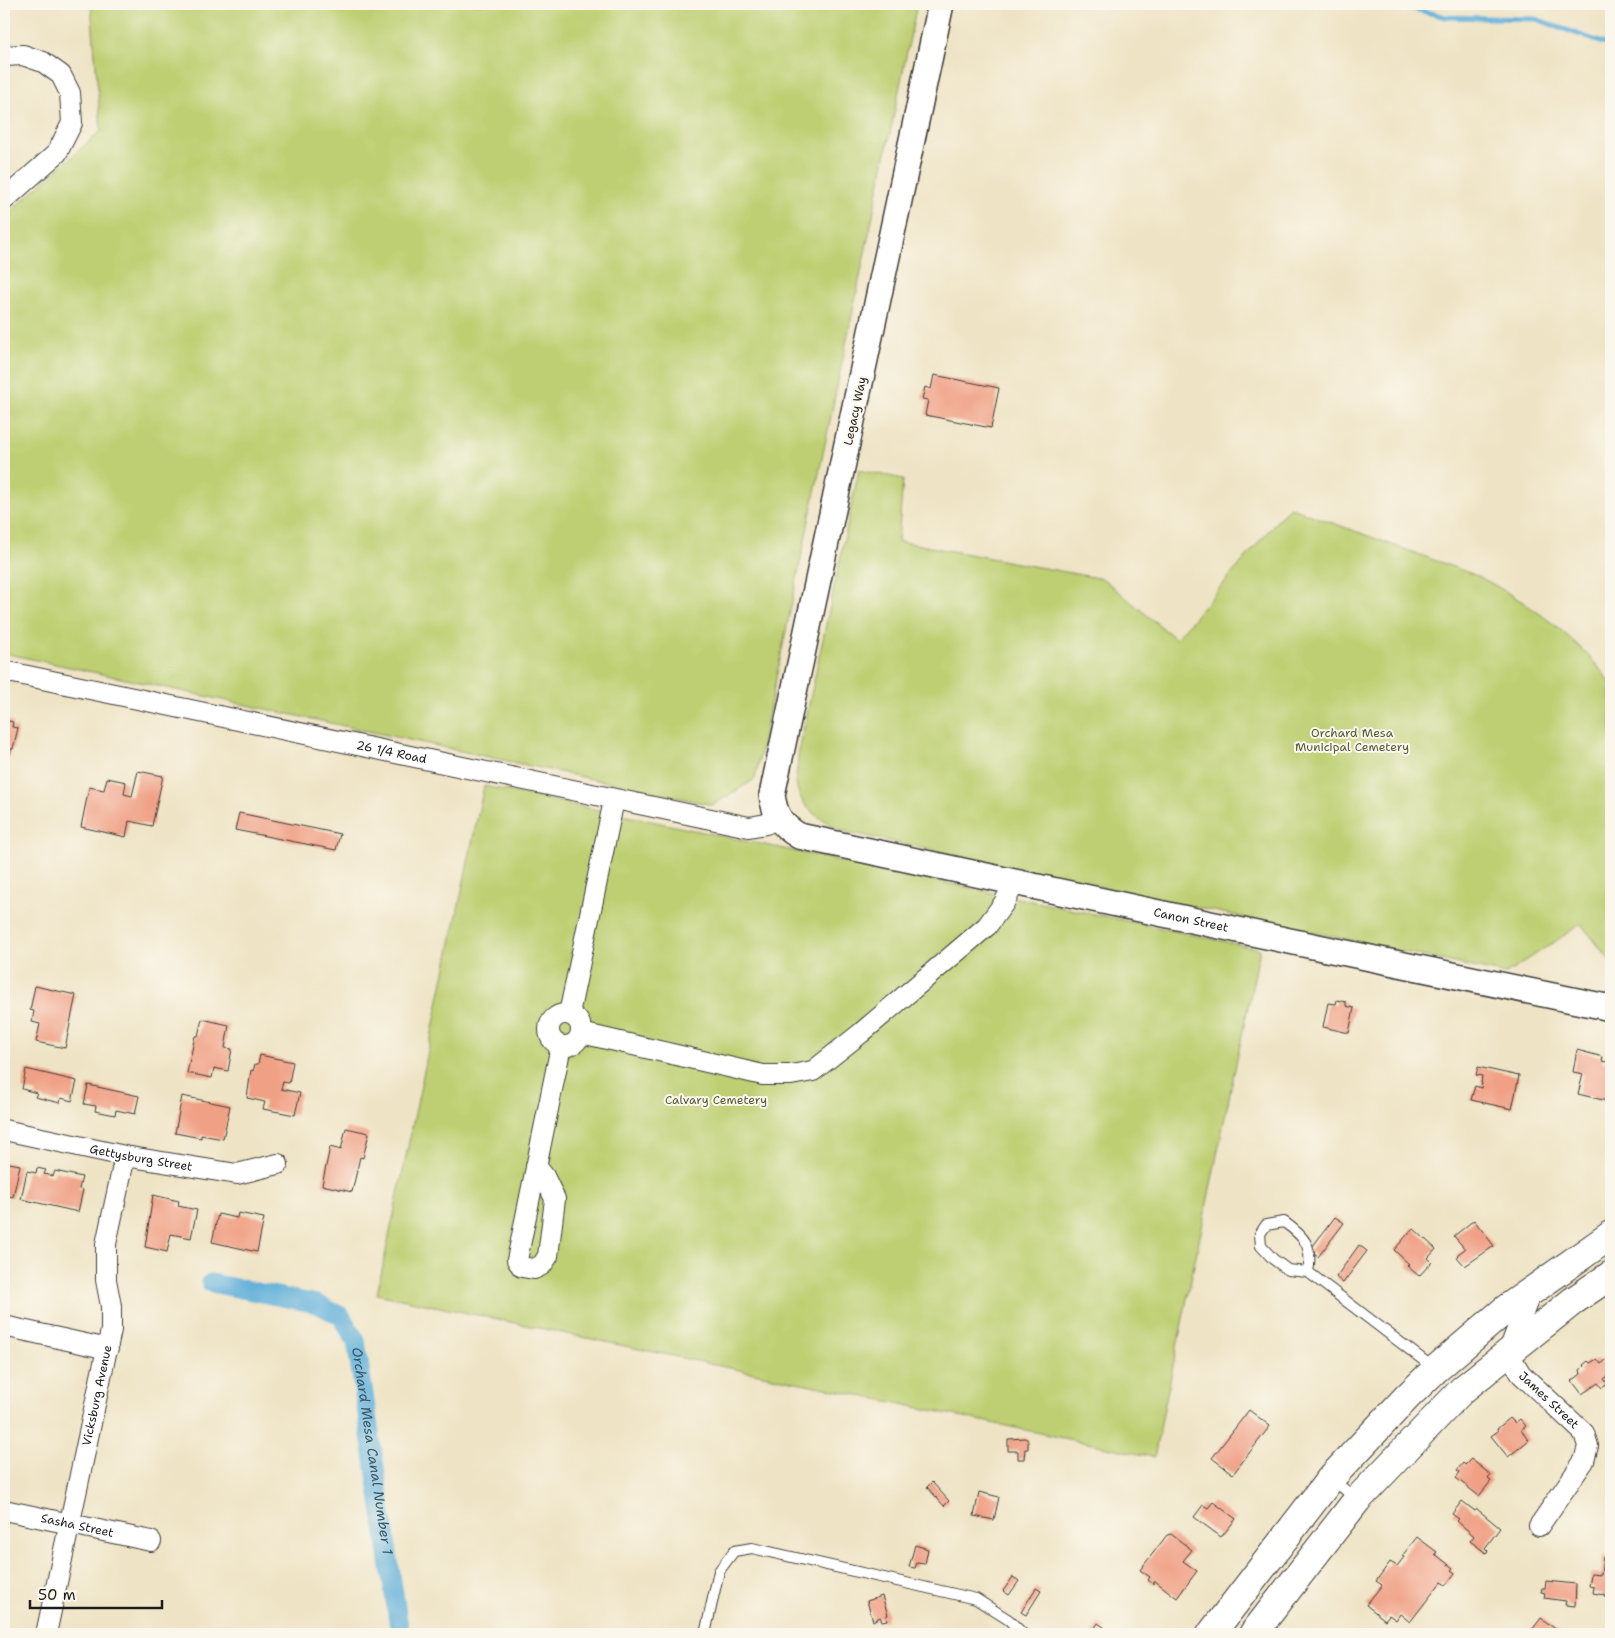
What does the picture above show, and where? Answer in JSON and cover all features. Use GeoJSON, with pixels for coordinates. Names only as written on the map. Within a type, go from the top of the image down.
{"type":"FeatureCollection","features":[{"type":"Feature","properties":{"kind":"highway"},"geometry":{"type":"LineString","coordinates":[[1211,1634],[1331,1478],[1407,1397],[1436,1369],[1506,1309],[1611,1235]]}},
{"type":"Feature","properties":{"kind":"highway"},"geometry":{"type":"LineString","coordinates":[[1253,1634],[1357,1500],[1462,1390],[1573,1301],[1611,1275]]}},
{"type":"Feature","properties":{"kind":"street","name":"Legacy Way"},"geometry":{"type":"LineString","coordinates":[[778,818],[772,795],[942,4]]}},
{"type":"Feature","properties":{"kind":"street"},"geometry":{"type":"LineString","coordinates":[[4,56],[23,55],[42,62],[61,75],[70,93],[72,123],[57,153],[4,200]]}},
{"type":"Feature","properties":{"kind":"street","name":"26 1/4 Road"},"geometry":{"type":"LineString","coordinates":[[4,672],[749,828],[766,824],[778,818]]}},
{"type":"Feature","properties":{"kind":"street"},"geometry":{"type":"LineString","coordinates":[[569,1014],[614,800]]}},
{"type":"Feature","properties":{"kind":"street","name":"Canon Street"},"geometry":{"type":"LineString","coordinates":[[778,818],[787,829],[799,836],[1611,1008]]}},
{"type":"Feature","properties":{"kind":"street"},"geometry":{"type":"LineString","coordinates":[[581,1033],[763,1075],[791,1075],[813,1070],[861,1033],[987,926],[1004,903],[1015,882]]}},
{"type":"Feature","properties":{"kind":"street"},"geometry":{"type":"LineString","coordinates":[[560,1014],[569,1014],[576,1018],[580,1025],[581,1033],[577,1041],[570,1046],[561,1046],[554,1042],[549,1035],[549,1026],[553,1018],[560,1014]]}},
{"type":"Feature","properties":{"kind":"street"},"geometry":{"type":"LineString","coordinates":[[536,1166],[561,1046]]}},
{"type":"Feature","properties":{"kind":"street","name":"Gettysburg Street"},"geometry":{"type":"LineString","coordinates":[[4,1130],[125,1156],[237,1174],[278,1164]]}},
{"type":"Feature","properties":{"kind":"street","name":"Vicksburg Avenue"},"geometry":{"type":"LineString","coordinates":[[46,1634],[108,1349],[111,1306],[106,1280],[106,1244],[125,1156]]}},
{"type":"Feature","properties":{"kind":"street"},"geometry":{"type":"LineString","coordinates":[[1508,1353],[1531,1292]]}},
{"type":"Feature","properties":{"kind":"street"},"geometry":{"type":"LineString","coordinates":[[4,1326],[108,1349]]}},
{"type":"Feature","properties":{"kind":"street","name":"James Street"},"geometry":{"type":"LineString","coordinates":[[1508,1353],[1521,1374],[1584,1433],[1588,1446],[1584,1461],[1539,1526]]}},
{"type":"Feature","properties":{"kind":"street","name":"Sasha Street"},"geometry":{"type":"LineString","coordinates":[[4,1510],[151,1541]]}},
{"type":"Feature","properties":{"kind":"lane"},"geometry":{"type":"LineString","coordinates":[[1308,1272],[1310,1261],[1307,1244],[1299,1233],[1284,1222],[1266,1225],[1260,1234],[1261,1246],[1273,1259],[1288,1270],[1308,1272],[1436,1369]]}},
{"type":"Feature","properties":{"kind":"lane"},"geometry":{"type":"LineString","coordinates":[[1331,1478],[1357,1500]]}},
{"type":"Feature","properties":{"kind":"lane"},"geometry":{"type":"LineString","coordinates":[[705,1634],[719,1571],[734,1551],[752,1548],[976,1599],[1009,1620],[1023,1634]]}},
{"type":"Feature","properties":{"kind":"green space"},"geometry":{"type":"Polygon","coordinates":[[[91,4],[917,4],[755,779],[713,805],[4,653],[4,217],[101,131],[91,4]]]}},
{"type":"Feature","properties":{"kind":"green space","name":"Orchard Mesa Municipal Cemetery"},"geometry":{"type":"Polygon","coordinates":[[[859,470],[903,479],[898,541],[1103,579],[1176,639],[1289,507],[1475,575],[1532,608],[1584,651],[1611,684],[1611,962],[1581,924],[1506,974],[843,831],[819,817],[801,799],[796,781],[798,756],[859,470]]]}},
{"type":"Feature","properties":{"kind":"green space","name":"Calvary Cemetery"},"geometry":{"type":"Polygon","coordinates":[[[484,786],[1260,949],[1154,1457],[377,1294],[484,786]]]}},
{"type":"Feature","properties":{"kind":"building"},"geometry":{"type":"Polygon","coordinates":[[[934,375],[999,388],[991,428],[925,415],[928,400],[922,399],[925,387],[931,389],[934,375]]]}},
{"type":"Feature","properties":{"kind":"building"},"geometry":{"type":"Polygon","coordinates":[[[4,720],[13,722],[12,727],[18,728],[9,758],[4,757],[4,720]]]}},
{"type":"Feature","properties":{"kind":"building"},"geometry":{"type":"Polygon","coordinates":[[[138,771],[163,776],[152,826],[129,821],[126,837],[81,827],[89,787],[104,790],[107,778],[126,782],[124,794],[132,796],[138,771]]]}},
{"type":"Feature","properties":{"kind":"building"},"geometry":{"type":"Polygon","coordinates":[[[239,813],[340,834],[336,850],[235,830],[239,813]]]}},
{"type":"Feature","properties":{"kind":"building"},"geometry":{"type":"Polygon","coordinates":[[[35,986],[76,995],[65,1048],[36,1042],[40,1024],[32,1022],[34,1011],[30,1010],[35,986]]]}},
{"type":"Feature","properties":{"kind":"building"},"geometry":{"type":"Polygon","coordinates":[[[1337,1000],[1346,1002],[1346,1006],[1354,1008],[1349,1033],[1323,1027],[1328,1003],[1336,1004],[1337,1000]]]}},
{"type":"Feature","properties":{"kind":"building"},"geometry":{"type":"Polygon","coordinates":[[[202,1019],[229,1025],[225,1048],[232,1049],[228,1071],[214,1068],[212,1078],[187,1073],[195,1036],[198,1036],[202,1019]]]}},
{"type":"Feature","properties":{"kind":"building"},"geometry":{"type":"Polygon","coordinates":[[[1577,1050],[1603,1057],[1602,1061],[1611,1063],[1611,1093],[1609,1092],[1607,1101],[1578,1094],[1583,1074],[1573,1072],[1577,1050]]]}},
{"type":"Feature","properties":{"kind":"building"},"geometry":{"type":"Polygon","coordinates":[[[260,1055],[293,1062],[289,1083],[283,1082],[281,1089],[300,1093],[295,1115],[263,1109],[265,1102],[247,1098],[251,1070],[253,1071],[255,1064],[258,1064],[260,1055]]]}},
{"type":"Feature","properties":{"kind":"building"},"geometry":{"type":"Polygon","coordinates":[[[1478,1067],[1519,1076],[1512,1109],[1471,1100],[1475,1086],[1481,1088],[1482,1076],[1476,1075],[1478,1067]]]}},
{"type":"Feature","properties":{"kind":"building"},"geometry":{"type":"Polygon","coordinates":[[[26,1069],[77,1081],[72,1101],[61,1098],[60,1103],[35,1097],[37,1093],[22,1089],[26,1069]]]}},
{"type":"Feature","properties":{"kind":"building"},"geometry":{"type":"Polygon","coordinates":[[[88,1085],[139,1096],[135,1114],[116,1110],[115,1115],[95,1111],[96,1106],[84,1104],[88,1085]]]}},
{"type":"Feature","properties":{"kind":"building"},"geometry":{"type":"Polygon","coordinates":[[[182,1096],[230,1106],[223,1139],[201,1135],[201,1138],[175,1133],[182,1096]]]}},
{"type":"Feature","properties":{"kind":"building"},"geometry":{"type":"Polygon","coordinates":[[[346,1128],[369,1133],[363,1158],[360,1157],[352,1192],[322,1185],[330,1147],[341,1150],[346,1128]]]}},
{"type":"Feature","properties":{"kind":"building"},"geometry":{"type":"Polygon","coordinates":[[[4,1162],[20,1165],[13,1197],[4,1195],[4,1162]]]}},
{"type":"Feature","properties":{"kind":"building"},"geometry":{"type":"Polygon","coordinates":[[[37,1168],[46,1170],[44,1174],[53,1176],[55,1171],[82,1177],[79,1189],[83,1190],[78,1212],[21,1199],[27,1171],[36,1173],[37,1168]]]}},
{"type":"Feature","properties":{"kind":"building"},"geometry":{"type":"Polygon","coordinates":[[[153,1195],[179,1201],[178,1206],[197,1210],[191,1238],[171,1234],[167,1252],[145,1247],[153,1195]]]}},
{"type":"Feature","properties":{"kind":"building"},"geometry":{"type":"Polygon","coordinates":[[[238,1213],[264,1218],[257,1252],[212,1242],[218,1214],[237,1218],[238,1213]]]}},
{"type":"Feature","properties":{"kind":"building"},"geometry":{"type":"Polygon","coordinates":[[[1335,1217],[1344,1223],[1318,1257],[1309,1251],[1335,1217]]]}},
{"type":"Feature","properties":{"kind":"building"},"geometry":{"type":"Polygon","coordinates":[[[1474,1220],[1494,1246],[1465,1266],[1457,1257],[1465,1249],[1454,1236],[1474,1220]]]}},
{"type":"Feature","properties":{"kind":"building"},"geometry":{"type":"Polygon","coordinates":[[[1413,1228],[1436,1249],[1428,1258],[1432,1262],[1419,1276],[1407,1266],[1409,1264],[1394,1250],[1413,1228]]]}},
{"type":"Feature","properties":{"kind":"building"},"geometry":{"type":"Polygon","coordinates":[[[1359,1245],[1367,1251],[1343,1283],[1336,1277],[1359,1245]]]}},
{"type":"Feature","properties":{"kind":"building"},"geometry":{"type":"Polygon","coordinates":[[[1611,1356],[1611,1374],[1604,1379],[1608,1384],[1602,1388],[1598,1383],[1582,1394],[1572,1381],[1581,1374],[1580,1370],[1583,1365],[1588,1361],[1590,1363],[1597,1359],[1601,1364],[1611,1356]]]}},
{"type":"Feature","properties":{"kind":"building"},"geometry":{"type":"Polygon","coordinates":[[[1249,1410],[1270,1426],[1233,1474],[1212,1458],[1249,1410]]]}},
{"type":"Feature","properties":{"kind":"building"},"geometry":{"type":"Polygon","coordinates":[[[1510,1418],[1515,1423],[1520,1419],[1526,1426],[1521,1430],[1529,1440],[1508,1457],[1491,1436],[1510,1418]]]}},
{"type":"Feature","properties":{"kind":"building"},"geometry":{"type":"Polygon","coordinates":[[[1025,1438],[1028,1440],[1028,1449],[1025,1449],[1024,1459],[1018,1459],[1018,1451],[1008,1451],[1008,1439],[1025,1438]]]}},
{"type":"Feature","properties":{"kind":"building"},"geometry":{"type":"Polygon","coordinates":[[[1471,1459],[1491,1475],[1488,1479],[1491,1481],[1479,1496],[1456,1478],[1460,1472],[1457,1470],[1463,1463],[1465,1465],[1471,1459]]]}},
{"type":"Feature","properties":{"kind":"building"},"geometry":{"type":"Polygon","coordinates":[[[932,1482],[949,1501],[944,1506],[927,1487],[932,1482]]]}},
{"type":"Feature","properties":{"kind":"building"},"geometry":{"type":"Polygon","coordinates":[[[979,1492],[999,1497],[994,1520],[974,1516],[979,1492]]]}},
{"type":"Feature","properties":{"kind":"building"},"geometry":{"type":"Polygon","coordinates":[[[1462,1501],[1475,1511],[1477,1509],[1500,1528],[1485,1548],[1488,1551],[1486,1553],[1470,1541],[1474,1536],[1452,1514],[1462,1501]]]}},
{"type":"Feature","properties":{"kind":"building"},"geometry":{"type":"Polygon","coordinates":[[[1213,1502],[1236,1519],[1221,1537],[1194,1517],[1203,1505],[1208,1508],[1213,1502]]]}},
{"type":"Feature","properties":{"kind":"building"},"geometry":{"type":"Polygon","coordinates":[[[1171,1534],[1192,1550],[1183,1561],[1197,1571],[1177,1598],[1155,1581],[1153,1584],[1148,1580],[1150,1577],[1140,1570],[1167,1535],[1171,1534]]]}},
{"type":"Feature","properties":{"kind":"building"},"geometry":{"type":"Polygon","coordinates":[[[1417,1537],[1437,1552],[1435,1554],[1453,1568],[1451,1570],[1455,1573],[1446,1585],[1441,1582],[1410,1622],[1400,1614],[1396,1620],[1389,1615],[1385,1620],[1366,1605],[1382,1585],[1376,1581],[1390,1562],[1397,1566],[1404,1557],[1402,1556],[1417,1537]]]}},
{"type":"Feature","properties":{"kind":"building"},"geometry":{"type":"Polygon","coordinates":[[[915,1545],[928,1549],[925,1564],[917,1563],[915,1568],[909,1567],[915,1545]]]}},
{"type":"Feature","properties":{"kind":"building"},"geometry":{"type":"Polygon","coordinates":[[[1603,1557],[1611,1558],[1611,1598],[1593,1593],[1594,1587],[1589,1586],[1591,1574],[1601,1575],[1603,1557]]]}},
{"type":"Feature","properties":{"kind":"building"},"geometry":{"type":"Polygon","coordinates":[[[1013,1577],[1019,1581],[1009,1595],[1003,1591],[1013,1577]]]}},
{"type":"Feature","properties":{"kind":"building"},"geometry":{"type":"Polygon","coordinates":[[[1546,1581],[1576,1584],[1575,1606],[1565,1605],[1566,1601],[1544,1598],[1545,1593],[1541,1592],[1542,1588],[1545,1588],[1546,1581]]]}},
{"type":"Feature","properties":{"kind":"building"},"geometry":{"type":"Polygon","coordinates":[[[1036,1588],[1041,1591],[1026,1615],[1021,1612],[1036,1588]]]}},
{"type":"Feature","properties":{"kind":"building"},"geometry":{"type":"Polygon","coordinates":[[[882,1596],[888,1615],[886,1616],[887,1620],[882,1621],[880,1617],[873,1621],[867,1601],[882,1596]]]}},
{"type":"Feature","properties":{"kind":"building"},"geometry":{"type":"Polygon","coordinates":[[[1541,1618],[1562,1634],[1529,1634],[1541,1618]]]}},
{"type":"Feature","properties":{"kind":"building"},"geometry":{"type":"Polygon","coordinates":[[[1098,1623],[1105,1628],[1101,1634],[1091,1634],[1098,1623]]]}},
{"type":"Feature","properties":{"kind":"waterway"},"geometry":{"type":"LineString","coordinates":[[1395,4],[1446,17],[1536,19],[1611,46]]}},
{"type":"Feature","properties":{"kind":"waterway","name":"Orchard Mesa Canal Number 1"},"geometry":{"type":"LineString","coordinates":[[211,1283],[317,1304],[341,1316],[356,1341],[400,1634]]}}]}
